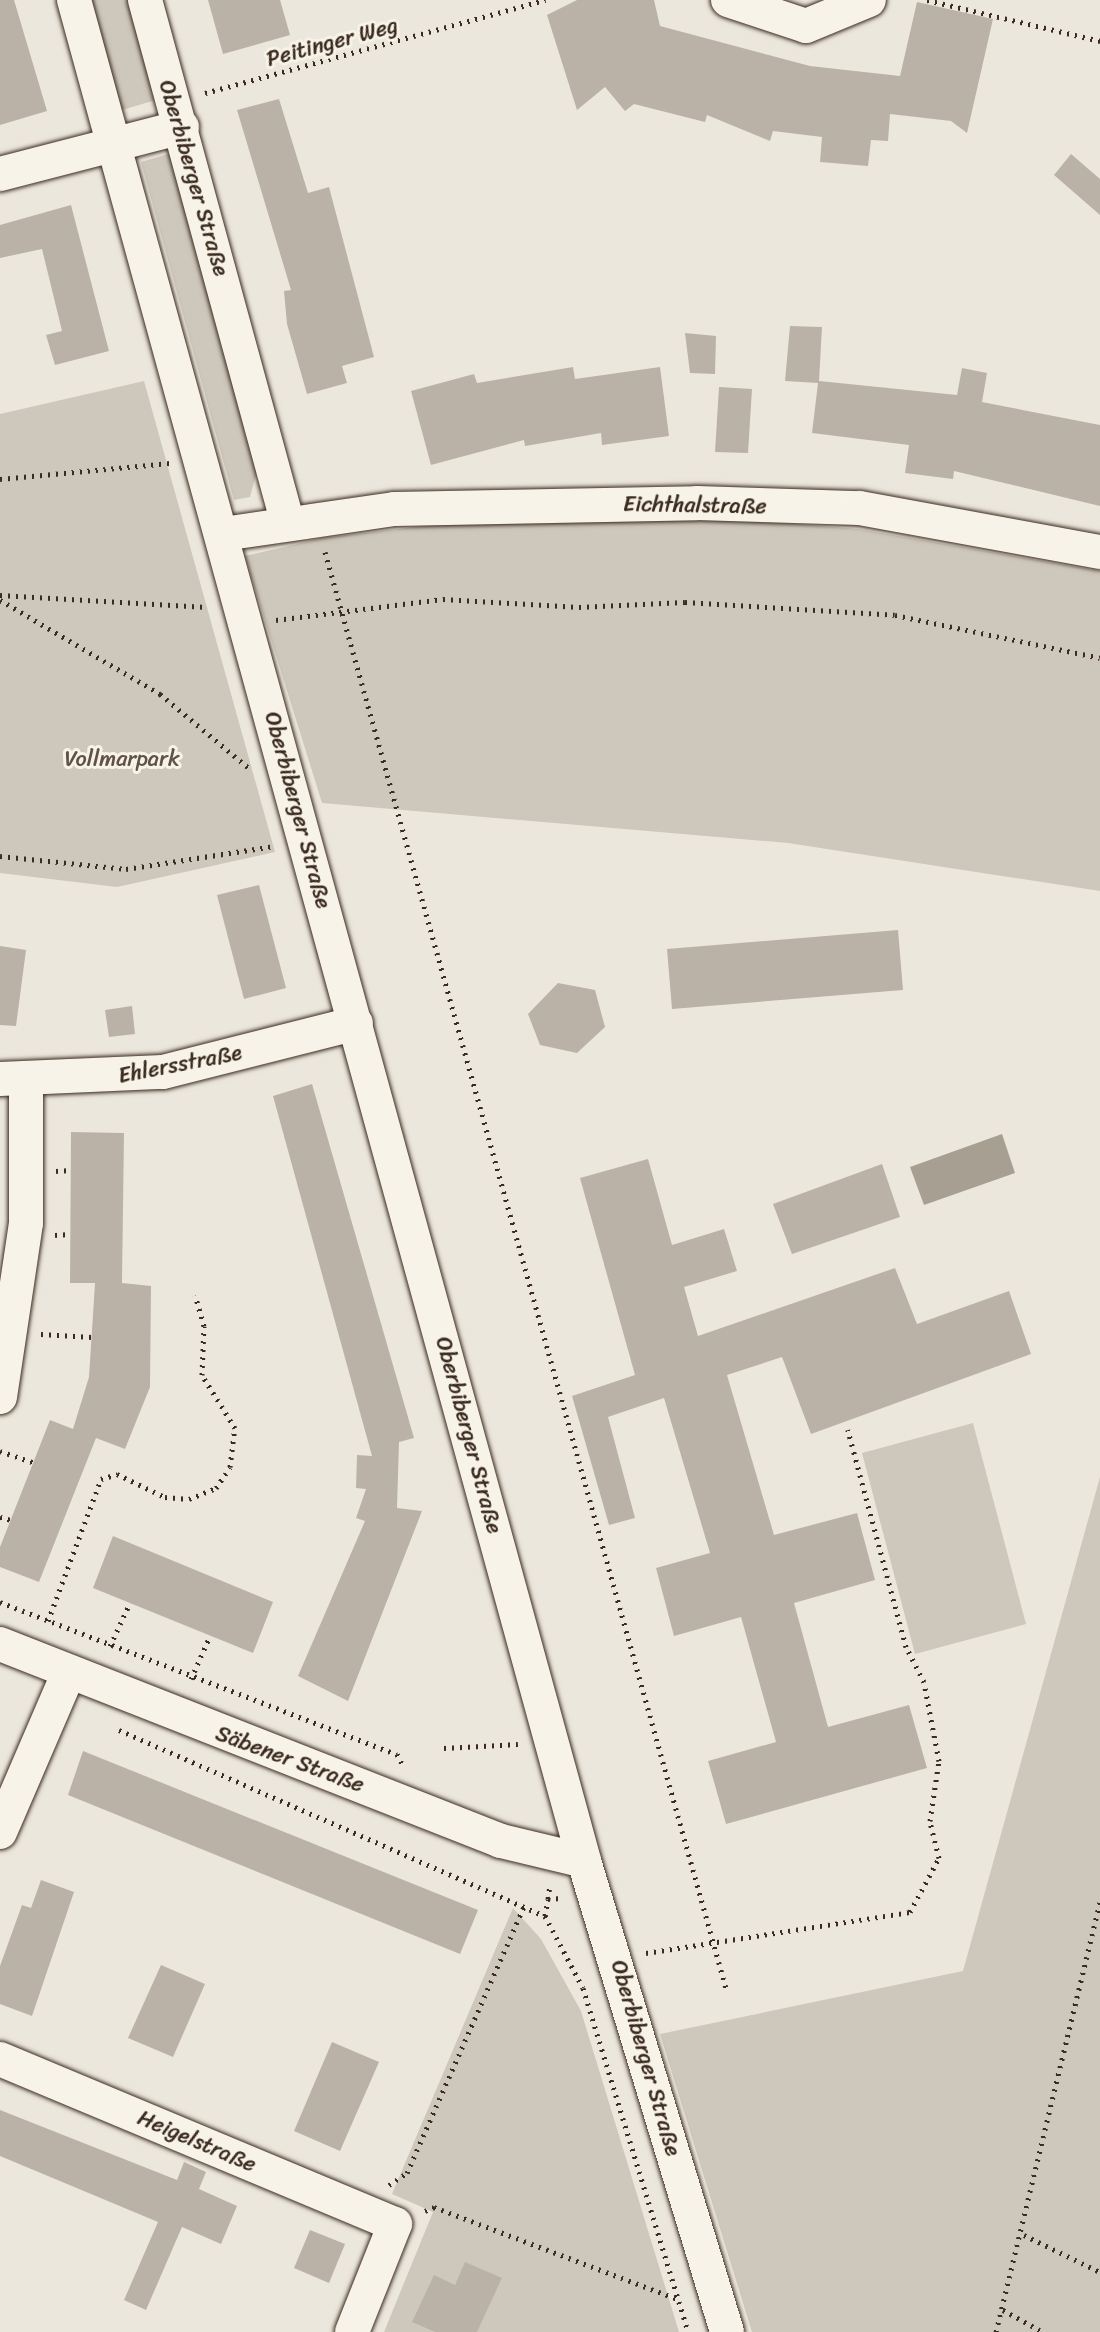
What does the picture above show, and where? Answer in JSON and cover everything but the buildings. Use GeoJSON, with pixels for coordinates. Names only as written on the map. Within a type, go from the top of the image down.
{"type":"FeatureCollection","features":[{"type":"Feature","properties":{"kind":"street","name":"Oberbiberger Straße"},"geometry":{"type":"LineString","coordinates":[[74,0],[205,461],[584,1861],[617,1958],[727,2332]]}},
{"type":"Feature","properties":{"kind":"street","name":"Oberbiberger Straße"},"geometry":{"type":"LineString","coordinates":[[145,0],[301,520]]}},
{"type":"Feature","properties":{"kind":"street"},"geometry":{"type":"LineString","coordinates":[[728,0],[806,26],[869,0]]}},
{"type":"Feature","properties":{"kind":"street"},"geometry":{"type":"LineString","coordinates":[[0,174],[114,147],[177,114]]}},
{"type":"Feature","properties":{"kind":"street","name":"Eichthalstraße"},"geometry":{"type":"LineString","coordinates":[[301,520],[486,504],[860,508],[1100,552]]}},
{"type":"Feature","properties":{"kind":"street"},"geometry":{"type":"LineString","coordinates":[[223,534],[301,520]]}},
{"type":"Feature","properties":{"kind":"street","name":"Ehlersstraße"},"geometry":{"type":"LineString","coordinates":[[13,1080],[163,1072],[356,1023]]}},
{"type":"Feature","properties":{"kind":"street"},"geometry":{"type":"LineString","coordinates":[[0,1397],[13,1333],[26,1223],[13,1080]]}},
{"type":"Feature","properties":{"kind":"street","name":"Säbener Straße"},"geometry":{"type":"LineString","coordinates":[[0,1644],[501,1841],[584,1861]]}},
{"type":"Feature","properties":{"kind":"street"},"geometry":{"type":"LineString","coordinates":[[0,1832],[69,1672]]}},
{"type":"Feature","properties":{"kind":"street","name":"Heigelstraße"},"geometry":{"type":"LineString","coordinates":[[0,2059],[395,2224]]}},
{"type":"Feature","properties":{"kind":"street"},"geometry":{"type":"LineString","coordinates":[[352,2332],[395,2224]]}},
{"type":"Feature","properties":{"kind":"path","name":"Peitinger Weg"},"geometry":{"type":"LineString","coordinates":[[177,114],[546,0]]}},
{"type":"Feature","properties":{"kind":"path"},"geometry":{"type":"LineString","coordinates":[[927,0],[1100,41]]}},
{"type":"Feature","properties":{"kind":"path"},"geometry":{"type":"LineString","coordinates":[[0,479],[205,461]]}},
{"type":"Feature","properties":{"kind":"path"},"geometry":{"type":"LineString","coordinates":[[301,520],[342,611],[727,1992]]}},
{"type":"Feature","properties":{"kind":"path"},"geometry":{"type":"LineString","coordinates":[[0,597],[210,607],[244,612],[342,611],[443,599],[785,608],[895,615],[1100,658]]}},
{"type":"Feature","properties":{"kind":"path"},"geometry":{"type":"LineString","coordinates":[[0,597],[160,694],[261,779],[288,773]]}},
{"type":"Feature","properties":{"kind":"path"},"geometry":{"type":"LineString","coordinates":[[0,856],[126,869],[306,838]]}},
{"type":"Feature","properties":{"kind":"path"},"geometry":{"type":"LineString","coordinates":[[48,1621],[101,1479],[117,1474],[165,1497],[189,1499],[216,1488],[230,1467],[235,1428],[202,1375],[204,1326],[195,1295]]}},
{"type":"Feature","properties":{"kind":"path"},"geometry":{"type":"LineString","coordinates":[[13,1333],[92,1337]]}},
{"type":"Feature","properties":{"kind":"path"},"geometry":{"type":"LineString","coordinates":[[617,1958],[910,1912],[939,1858],[930,1821],[939,1761],[924,1682],[906,1647],[848,1430]]}},
{"type":"Feature","properties":{"kind":"path"},"geometry":{"type":"LineString","coordinates":[[0,1451],[34,1463]]}},
{"type":"Feature","properties":{"kind":"path"},"geometry":{"type":"LineString","coordinates":[[0,1517],[11,1520]]}},
{"type":"Feature","properties":{"kind":"path"},"geometry":{"type":"LineString","coordinates":[[0,1602],[191,1679],[397,1754]]}},
{"type":"Feature","properties":{"kind":"path"},"geometry":{"type":"LineString","coordinates":[[110,1646],[130,1603]]}},
{"type":"Feature","properties":{"kind":"path"},"geometry":{"type":"LineString","coordinates":[[191,1679],[210,1636]]}},
{"type":"Feature","properties":{"kind":"path"},"geometry":{"type":"LineString","coordinates":[[106,1724],[525,1904],[545,1916],[583,1988],[688,2332]]}},
{"type":"Feature","properties":{"kind":"path"},"geometry":{"type":"LineString","coordinates":[[444,1748],[526,1743]]}},
{"type":"Feature","properties":{"kind":"path"},"geometry":{"type":"LineString","coordinates":[[996,2332],[1024,2235],[1100,1901]]}},
{"type":"Feature","properties":{"kind":"path"},"geometry":{"type":"LineString","coordinates":[[357,2208],[407,2173],[525,1904]]}},
{"type":"Feature","properties":{"kind":"path"},"geometry":{"type":"LineString","coordinates":[[395,2224],[434,2207],[678,2300]]}},
{"type":"Feature","properties":{"kind":"path"},"geometry":{"type":"LineString","coordinates":[[1024,2235],[1100,2272]]}},
{"type":"Feature","properties":{"kind":"path"},"geometry":{"type":"LineString","coordinates":[[1003,2310],[1043,2332]]}},
{"type":"Feature","properties":{"kind":"green space"},"geometry":{"type":"Polygon","coordinates":[[[81,0],[128,0],[156,100],[122,110],[103,81],[81,0]]]}},
{"type":"Feature","properties":{"kind":"green space"},"geometry":{"type":"Polygon","coordinates":[[[172,153],[257,471],[250,497],[234,500],[141,162],[172,153]]]}},
{"type":"Feature","properties":{"kind":"green space","name":"Vollmarpark"},"geometry":{"type":"Polygon","coordinates":[[[144,381],[275,852],[117,887],[0,873],[0,414],[144,381]]]}},
{"type":"Feature","properties":{"kind":"green space"},"geometry":{"type":"Polygon","coordinates":[[[703,517],[858,529],[1100,571],[1100,891],[788,843],[322,803],[245,556],[323,538],[482,519],[703,517]]]}},
{"type":"Feature","properties":{"kind":"green space"},"geometry":{"type":"Polygon","coordinates":[[[973,1423],[1026,1624],[915,1654],[862,1453],[973,1423]]]}},
{"type":"Feature","properties":{"kind":"green space"},"geometry":{"type":"Polygon","coordinates":[[[1100,1477],[1100,2332],[752,2332],[660,2034],[963,1971],[1100,1477]]]}},
{"type":"Feature","properties":{"kind":"green space"},"geometry":{"type":"Polygon","coordinates":[[[513,1908],[541,1939],[581,2011],[679,2332],[384,2332],[433,2212],[392,2194],[513,1908]]]}},
{"type":"Feature","properties":{"kind":"shaded area"},"geometry":{"type":"Polygon","coordinates":[[[1002,1134],[1015,1173],[924,1205],[910,1167],[1002,1134]]]}}]}
